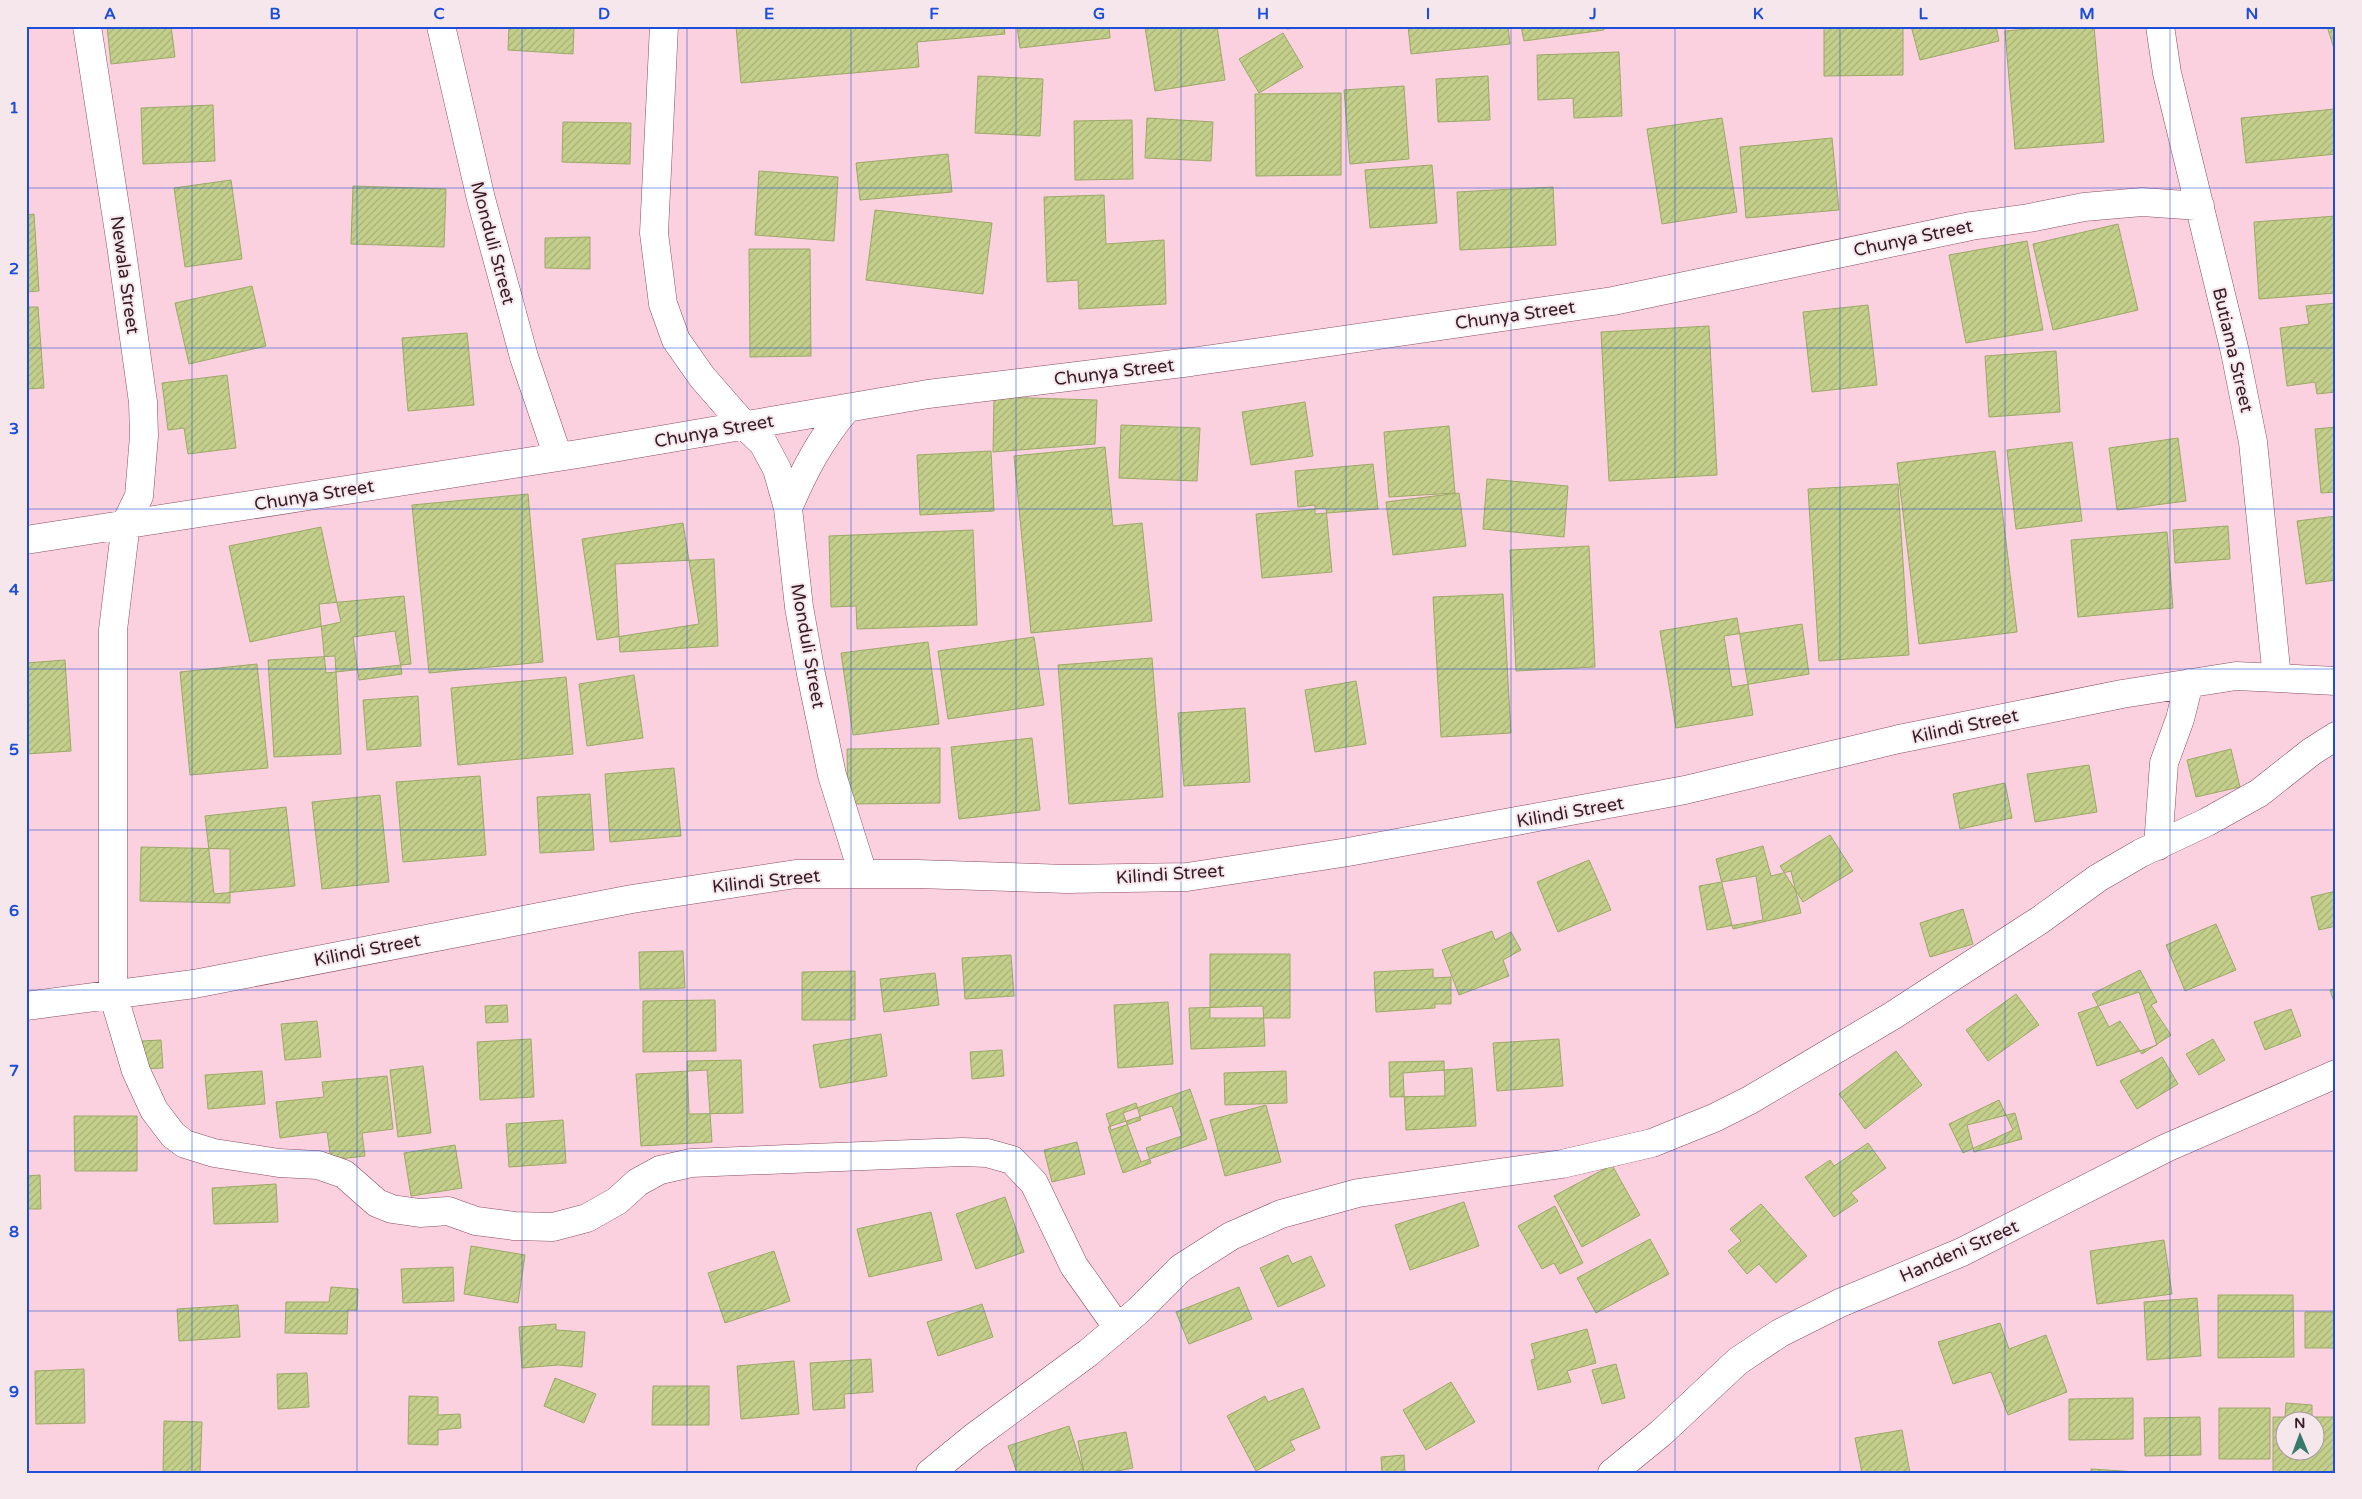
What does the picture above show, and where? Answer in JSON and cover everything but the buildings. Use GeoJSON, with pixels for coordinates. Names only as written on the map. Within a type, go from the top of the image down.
{"type":"FeatureCollection","features":[{"type":"Feature","properties":{"kind":"street","name":"Newala Street"},"geometry":{"type":"LineString","coordinates":[[87,26],[122,245],[143,402],[144,436],[139,496],[126,523],[113,630],[112,994],[136,1071],[154,1110],[172,1135],[185,1144],[214,1153],[279,1163],[318,1165],[344,1174],[377,1203],[392,1210],[420,1213],[448,1211],[476,1221],[514,1226],[553,1227],[587,1218],[617,1201],[638,1182],[660,1170],[691,1163],[987,1152],[1012,1160],[1034,1182],[1074,1266],[1118,1328]]}},
{"type":"Feature","properties":{"kind":"street","name":"Monduli Street"},"geometry":{"type":"LineString","coordinates":[[441,26],[481,199],[524,357],[558,457]]}},
{"type":"Feature","properties":{"kind":"street","name":"Monduli Street"},"geometry":{"type":"LineString","coordinates":[[664,26],[654,234],[663,304],[676,340],[702,378],[744,426],[770,452],[777,469],[788,508],[799,607],[810,674],[832,775],[863,874]]}},
{"type":"Feature","properties":{"kind":"street","name":"Butiama Street"},"geometry":{"type":"LineString","coordinates":[[2160,26],[2168,73],[2235,352],[2253,442],[2277,678]]}},
{"type":"Feature","properties":{"kind":"street","name":"Chunya Street"},"geometry":{"type":"LineString","coordinates":[[26,540],[558,457],[928,394],[1191,362],[1613,301],[1971,226],[2029,218],[2084,207],[2142,202],[2200,206]]}},
{"type":"Feature","properties":{"kind":"street"},"geometry":{"type":"LineString","coordinates":[[788,508],[805,470],[823,438],[847,408]]}},
{"type":"Feature","properties":{"kind":"street","name":"Kilindi Street"},"geometry":{"type":"LineString","coordinates":[[26,1006],[194,984],[695,888],[796,874],[1067,879],[1187,877],[1357,850],[1685,790],[1899,739],[2122,694],[2236,676],[2336,681]]}},
{"type":"Feature","properties":{"kind":"street"},"geometry":{"type":"LineString","coordinates":[[2158,846],[2164,763],[2180,720],[2190,683]]}},
{"type":"Feature","properties":{"kind":"street"},"geometry":{"type":"LineString","coordinates":[[930,1473],[1118,1328],[1181,1268],[1232,1236],[1281,1214],[1358,1193],[1562,1164],[1652,1143],[1714,1118],[1750,1100],[1892,1016],[2040,920],[2098,878],[2259,793],[2311,752],[2336,736]]}},
{"type":"Feature","properties":{"kind":"street","name":"Handeni Street"},"geometry":{"type":"LineString","coordinates":[[1612,1473],[1661,1432],[1738,1361],[1780,1333],[1840,1302],[1962,1252],[2166,1148],[2336,1074]]}}]}
